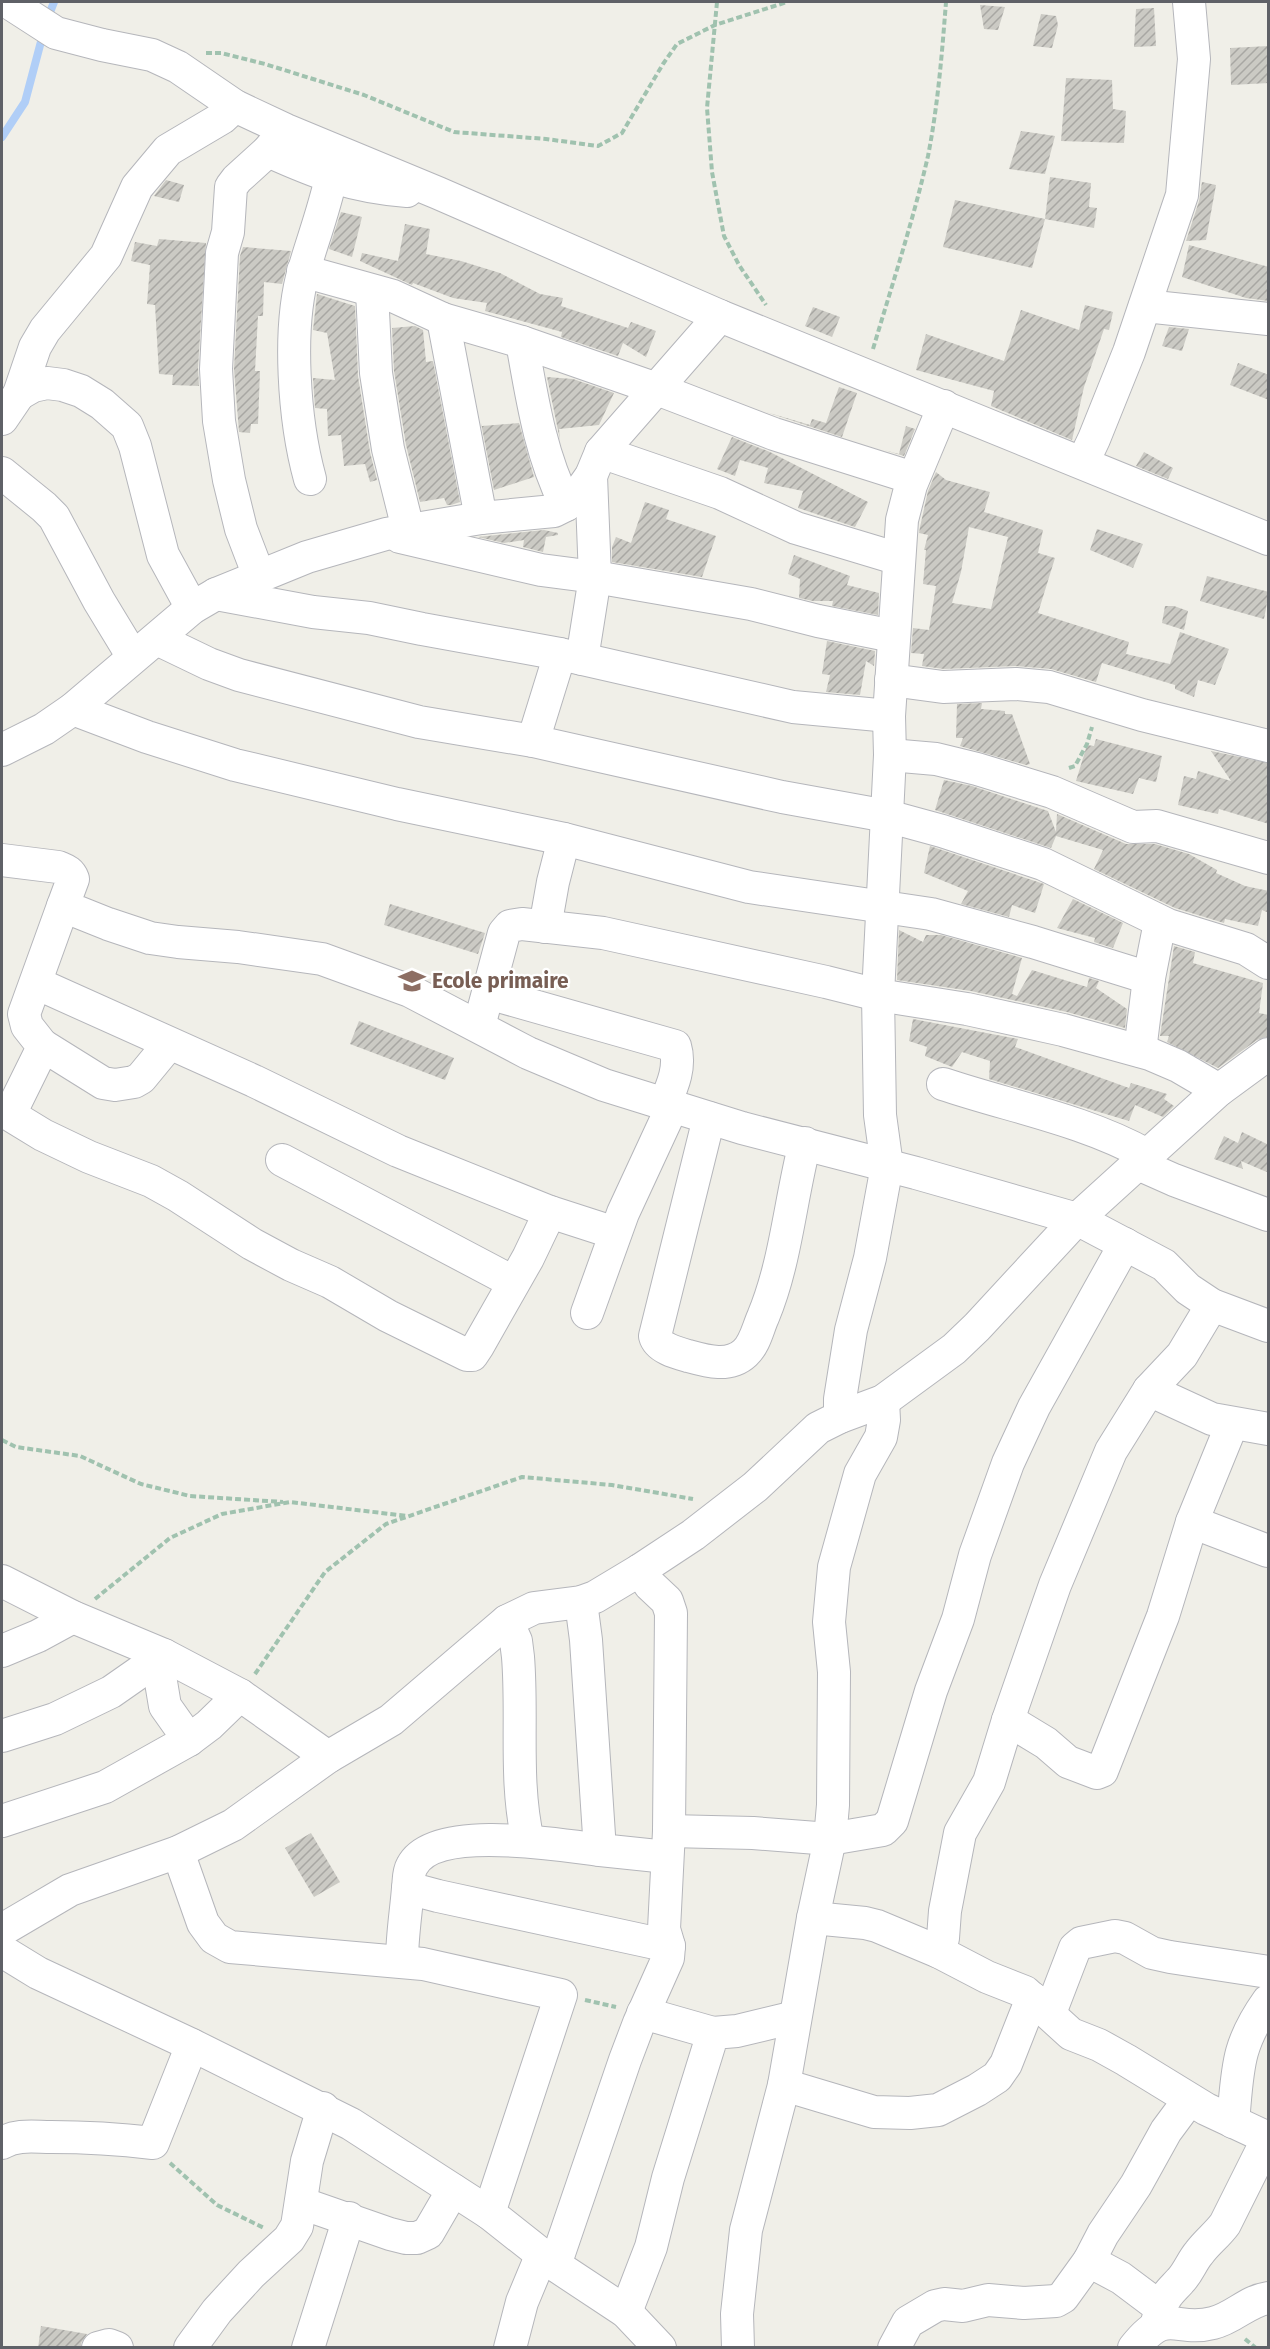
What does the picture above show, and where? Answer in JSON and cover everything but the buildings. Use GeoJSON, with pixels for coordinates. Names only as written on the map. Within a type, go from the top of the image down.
{"type":"FeatureCollection","features":[{"type":"Feature","properties":{"kind":"street"},"geometry":{"type":"LineString","coordinates":[[8,2],[56,33],[152,55],[178,67],[235,106],[277,141],[332,178],[377,189],[438,193]]}},
{"type":"Feature","properties":{"kind":"street"},"geometry":{"type":"LineString","coordinates":[[1083,462],[1129,352],[1182,195],[1194,59],[1189,2]]}},
{"type":"Feature","properties":{"kind":"street"},"geometry":{"type":"LineString","coordinates":[[2,419],[19,394],[35,347],[45,330],[106,256],[124,214],[144,179],[168,150],[222,118],[235,106]]}},
{"type":"Feature","properties":{"kind":"street"},"geometry":{"type":"LineString","coordinates":[[277,141],[438,193],[720,316],[865,375],[1083,462],[1265,528]]}},
{"type":"Feature","properties":{"kind":"street"},"geometry":{"type":"LineString","coordinates":[[259,576],[241,529],[229,480],[219,421],[216,369],[222,254],[228,232],[231,187],[277,141]]}},
{"type":"Feature","properties":{"kind":"street"},"geometry":{"type":"LineString","coordinates":[[310,479],[302,446],[294,359],[296,314],[303,271],[314,243],[332,178]]}},
{"type":"Feature","properties":{"kind":"street"},"geometry":{"type":"LineString","coordinates":[[303,271],[412,303],[443,319],[522,342],[657,389],[774,434],[913,478]]}},
{"type":"Feature","properties":{"kind":"street"},"geometry":{"type":"LineString","coordinates":[[372,291],[376,374],[388,449],[397,532]]}},
{"type":"Feature","properties":{"kind":"street"},"geometry":{"type":"LineString","coordinates":[[1145,306],[1269,319]]}},
{"type":"Feature","properties":{"kind":"street"},"geometry":{"type":"LineString","coordinates":[[3,746],[44,729],[73,710],[204,601],[259,576],[307,556],[397,532],[481,518],[554,511],[566,505],[581,490],[596,464],[657,389],[720,316]]}},
{"type":"Feature","properties":{"kind":"street"},"geometry":{"type":"LineString","coordinates":[[443,319],[481,518]]}},
{"type":"Feature","properties":{"kind":"street"},"geometry":{"type":"LineString","coordinates":[[522,342],[543,449],[566,505]]}},
{"type":"Feature","properties":{"kind":"street"},"geometry":{"type":"LineString","coordinates":[[19,394],[33,386],[46,383],[81,390],[102,404],[126,426],[135,446],[164,555],[204,601],[369,618],[571,656],[793,706],[889,716]]}},
{"type":"Feature","properties":{"kind":"street"},"geometry":{"type":"LineString","coordinates":[[840,1417],[840,1399],[851,1330],[870,1258],[887,1166],[880,1115],[878,995],[890,755],[889,716],[893,636],[902,520],[913,478],[944,406]]}},
{"type":"Feature","properties":{"kind":"street"},"geometry":{"type":"LineString","coordinates":[[596,464],[661,474],[720,493],[796,528],[899,558]]}},
{"type":"Feature","properties":{"kind":"street"},"geometry":{"type":"LineString","coordinates":[[533,741],[571,656],[595,577],[596,464]]}},
{"type":"Feature","properties":{"kind":"street"},"geometry":{"type":"LineString","coordinates":[[2,473],[54,517],[99,601],[145,648],[209,664],[266,683],[419,722],[533,741],[782,797],[887,816],[994,846],[1043,864],[1160,921],[1246,949],[1269,963]]}},
{"type":"Feature","properties":{"kind":"street"},"geometry":{"type":"LineString","coordinates":[[397,532],[541,570],[751,604],[893,636]]}},
{"type":"Feature","properties":{"kind":"street"},"geometry":{"type":"LineString","coordinates":[[891,680],[943,687],[1032,684],[1100,701],[1142,715],[1269,746]]}},
{"type":"Feature","properties":{"kind":"street"},"geometry":{"type":"LineString","coordinates":[[73,710],[235,765],[397,804],[564,839],[748,887],[931,914],[1033,942],[1149,978]]}},
{"type":"Feature","properties":{"kind":"street"},"geometry":{"type":"LineString","coordinates":[[890,755],[936,759],[976,769],[1052,792],[1133,826],[1157,825],[1269,858]]}},
{"type":"Feature","properties":{"kind":"street"},"geometry":{"type":"LineString","coordinates":[[545,927],[564,839]]}},
{"type":"Feature","properties":{"kind":"street"},"geometry":{"type":"LineString","coordinates":[[2,860],[58,867],[71,873],[73,879],[24,1014],[24,1020],[35,1038],[42,1045],[103,1083],[115,1085],[134,1082],[141,1078],[169,1044]]}},
{"type":"Feature","properties":{"kind":"street"},"geometry":{"type":"LineString","coordinates":[[63,906],[150,938],[322,959],[410,991],[528,1053],[604,1085],[709,1118],[1077,1219],[1164,1265],[1188,1289],[1212,1305],[1269,1326]]}},
{"type":"Feature","properties":{"kind":"street"},"geometry":{"type":"LineString","coordinates":[[1140,1051],[1149,978],[1160,921]]}},
{"type":"Feature","properties":{"kind":"street"},"geometry":{"type":"LineString","coordinates":[[479,1026],[504,933],[510,926],[522,924],[603,933],[826,981],[878,995],[967,1009],[1063,1030],[1140,1051],[1178,1066],[1219,1090]]}},
{"type":"Feature","properties":{"kind":"street"},"geometry":{"type":"LineString","coordinates":[[36,983],[254,1081],[398,1151],[550,1212],[615,1233]]}},
{"type":"Feature","properties":{"kind":"street"},"geometry":{"type":"LineString","coordinates":[[488,993],[675,1046],[676,1068],[669,1104],[615,1233],[586,1313]]}},
{"type":"Feature","properties":{"kind":"street"},"geometry":{"type":"LineString","coordinates":[[42,1045],[40,1054],[6,1112],[44,1135],[89,1157],[151,1182],[283,1261],[330,1282],[388,1316],[467,1355],[474,1352],[528,1258],[550,1212]]}},
{"type":"Feature","properties":{"kind":"street"},"geometry":{"type":"LineString","coordinates":[[2,1930],[69,1890],[178,1852],[233,1825],[328,1757],[391,1720],[507,1621],[534,1608],[581,1602],[610,1590],[693,1535],[755,1487],[818,1428],[883,1401],[954,1348],[1077,1219],[1219,1090],[1269,1054]]}},
{"type":"Feature","properties":{"kind":"street"},"geometry":{"type":"LineString","coordinates":[[944,1084],[1086,1127],[1115,1139],[1142,1160],[1174,1180],[1269,1215]]}},
{"type":"Feature","properties":{"kind":"street"},"geometry":{"type":"LineString","coordinates":[[709,1118],[655,1336],[657,1342],[664,1347],[701,1359],[730,1361],[747,1352],[755,1338],[775,1285],[805,1143]]}},
{"type":"Feature","properties":{"kind":"street"},"geometry":{"type":"LineString","coordinates":[[282,1160],[513,1282]]}},
{"type":"Feature","properties":{"kind":"street"},"geometry":{"type":"LineString","coordinates":[[402,1961],[403,1919],[409,1873],[415,1861],[453,1842],[528,1841],[600,1851],[753,1833],[830,1839],[883,1830],[892,1821],[931,1691],[958,1619],[975,1555],[1008,1463],[1034,1407],[1125,1244]]}},
{"type":"Feature","properties":{"kind":"street"},"geometry":{"type":"LineString","coordinates":[[939,1952],[960,1833],[987,1787],[1055,1585],[1111,1451],[1149,1390],[1182,1355],[1212,1305]]}},
{"type":"Feature","properties":{"kind":"street"},"geometry":{"type":"LineString","coordinates":[[1149,1390],[1205,1416],[1233,1424],[1269,1429]]}},
{"type":"Feature","properties":{"kind":"street"},"geometry":{"type":"LineString","coordinates":[[738,2348],[738,2304],[746,2230],[784,2085],[813,1918],[830,1839],[833,1805],[834,1672],[828,1638],[834,1567],[860,1474],[881,1437],[884,1420],[883,1401]]}},
{"type":"Feature","properties":{"kind":"street"},"geometry":{"type":"LineString","coordinates":[[1008,1720],[1046,1743],[1068,1762],[1092,1772],[1102,1771],[1163,1616],[1192,1522],[1233,1424]]}},
{"type":"Feature","properties":{"kind":"street"},"geometry":{"type":"LineString","coordinates":[[1192,1522],[1269,1551]]}},
{"type":"Feature","properties":{"kind":"street"},"geometry":{"type":"LineString","coordinates":[[510,2348],[522,2302],[548,2260],[644,2013],[667,1963],[669,1946],[664,1929],[668,1844],[670,1608],[667,1601],[650,1585],[640,1570]]}},
{"type":"Feature","properties":{"kind":"street"},"geometry":{"type":"LineString","coordinates":[[2,1581],[158,1660],[240,1695],[328,1757]]}},
{"type":"Feature","properties":{"kind":"street"},"geometry":{"type":"LineString","coordinates":[[581,1602],[586,1640],[600,1851]]}},
{"type":"Feature","properties":{"kind":"street"},"geometry":{"type":"LineString","coordinates":[[2,1651],[39,1636],[73,1617]]}},
{"type":"Feature","properties":{"kind":"street"},"geometry":{"type":"LineString","coordinates":[[507,1621],[516,1641],[518,1657],[522,1809],[528,1841]]}},
{"type":"Feature","properties":{"kind":"street"},"geometry":{"type":"LineString","coordinates":[[2,1736],[55,1719],[111,1692],[158,1660]]}},
{"type":"Feature","properties":{"kind":"street"},"geometry":{"type":"LineString","coordinates":[[158,1660],[165,1706],[189,1740]]}},
{"type":"Feature","properties":{"kind":"street"},"geometry":{"type":"LineString","coordinates":[[2,1821],[105,1787],[189,1740],[209,1725],[240,1695]]}},
{"type":"Feature","properties":{"kind":"street"},"geometry":{"type":"LineString","coordinates":[[178,1852],[203,1923],[218,1941],[230,1947],[402,1961],[561,1995],[489,2213]]}},
{"type":"Feature","properties":{"kind":"street"},"geometry":{"type":"LineString","coordinates":[[408,1888],[669,1946]]}},
{"type":"Feature","properties":{"kind":"street"},"geometry":{"type":"LineString","coordinates":[[813,1918],[871,1924],[939,1952],[987,1977],[1023,1991],[1068,2032],[1126,2060],[1189,2100],[1269,2138],[1225,2224],[1198,2253],[1182,2279],[1172,2288],[1164,2300],[1159,2317],[1134,2348]]}},
{"type":"Feature","properties":{"kind":"street"},"geometry":{"type":"LineString","coordinates":[[784,2085],[874,2112],[910,2113],[938,2110],[997,2077],[1075,1948],[1081,1943],[1096,1939],[1120,1937],[1141,1948],[1170,1958],[1269,1972]]}},
{"type":"Feature","properties":{"kind":"street"},"geometry":{"type":"LineString","coordinates":[[2,1951],[38,1973],[323,2108],[351,2124],[489,2213],[548,2260],[626,2312],[660,2348]]}},
{"type":"Feature","properties":{"kind":"street"},"geometry":{"type":"LineString","coordinates":[[1233,2122],[1236,2079],[1244,2042],[1251,2025],[1269,2001]]}},
{"type":"Feature","properties":{"kind":"street"},"geometry":{"type":"LineString","coordinates":[[644,2013],[713,2033],[737,2031],[795,2017]]}},
{"type":"Feature","properties":{"kind":"street"},"geometry":{"type":"LineString","coordinates":[[626,2312],[651,2247],[668,2178],[713,2033]]}},
{"type":"Feature","properties":{"kind":"street"},"geometry":{"type":"LineString","coordinates":[[2,2143],[12,2138],[23,2137],[118,2138],[153,2143],[192,2045]]}},
{"type":"Feature","properties":{"kind":"street"},"geometry":{"type":"LineString","coordinates":[[894,2348],[908,2322],[935,2306],[944,2304],[963,2306],[988,2300],[1024,2303],[1056,2301],[1063,2297],[1089,2261],[1103,2234],[1136,2186],[1166,2131],[1189,2100]]}},
{"type":"Feature","properties":{"kind":"street"},"geometry":{"type":"LineString","coordinates":[[190,2348],[217,2311],[289,2238],[297,2226],[307,2161],[323,2108]]}},
{"type":"Feature","properties":{"kind":"street"},"geometry":{"type":"LineString","coordinates":[[302,2203],[406,2238],[424,2236],[453,2190]]}},
{"type":"Feature","properties":{"kind":"street"},"geometry":{"type":"LineString","coordinates":[[308,2348],[349,2218]]}},
{"type":"Feature","properties":{"kind":"street"},"geometry":{"type":"LineString","coordinates":[[1089,2261],[1121,2278],[1159,2317],[1173,2322],[1213,2323],[1227,2318],[1253,2301],[1269,2298]]}},
{"type":"Feature","properties":{"kind":"street"},"geometry":{"type":"LineString","coordinates":[[98,2348],[109,2345],[117,2348]]}},
{"type":"Feature","properties":{"kind":"path"},"geometry":{"type":"LineString","coordinates":[[717,2],[707,108],[712,172],[724,236],[739,265],[768,307]]}},
{"type":"Feature","properties":{"kind":"path"},"geometry":{"type":"LineString","coordinates":[[198,53],[221,53],[265,64],[364,95],[454,132],[546,138],[598,146],[622,133],[677,44],[715,25],[787,2]]}},
{"type":"Feature","properties":{"kind":"path"},"geometry":{"type":"LineString","coordinates":[[865,375],[910,225],[928,154],[940,72],[946,2]]}},
{"type":"Feature","properties":{"kind":"path"},"geometry":{"type":"LineString","coordinates":[[1052,792],[1058,775],[1075,766],[1087,744],[1100,701]]}},
{"type":"Feature","properties":{"kind":"path"},"geometry":{"type":"LineString","coordinates":[[2,1440],[16,1447],[80,1456],[141,1484],[190,1496],[290,1502],[408,1516]]}},
{"type":"Feature","properties":{"kind":"path"},"geometry":{"type":"LineString","coordinates":[[240,1695],[325,1572],[386,1524],[522,1477],[612,1485],[729,1506]]}},
{"type":"Feature","properties":{"kind":"path"},"geometry":{"type":"LineString","coordinates":[[73,1617],[170,1538],[222,1514],[290,1502]]}},
{"type":"Feature","properties":{"kind":"path"},"geometry":{"type":"LineString","coordinates":[[561,1995],[644,2013]]}},
{"type":"Feature","properties":{"kind":"path"},"geometry":{"type":"LineString","coordinates":[[153,2143],[172,2165],[217,2205],[240,2218],[289,2238]]}},
{"type":"Feature","properties":{"kind":"waterway"},"geometry":{"type":"LineString","coordinates":[[47,20],[54,2]]}},
{"type":"Feature","properties":{"kind":"waterway"},"geometry":{"type":"LineString","coordinates":[[2,137],[25,102],[43,34]]}},
{"type":"Feature","properties":{"kind":"place","name":"Ecole primaire"},"geometry":{"type":"Point","coordinates":[412,981]}}]}
